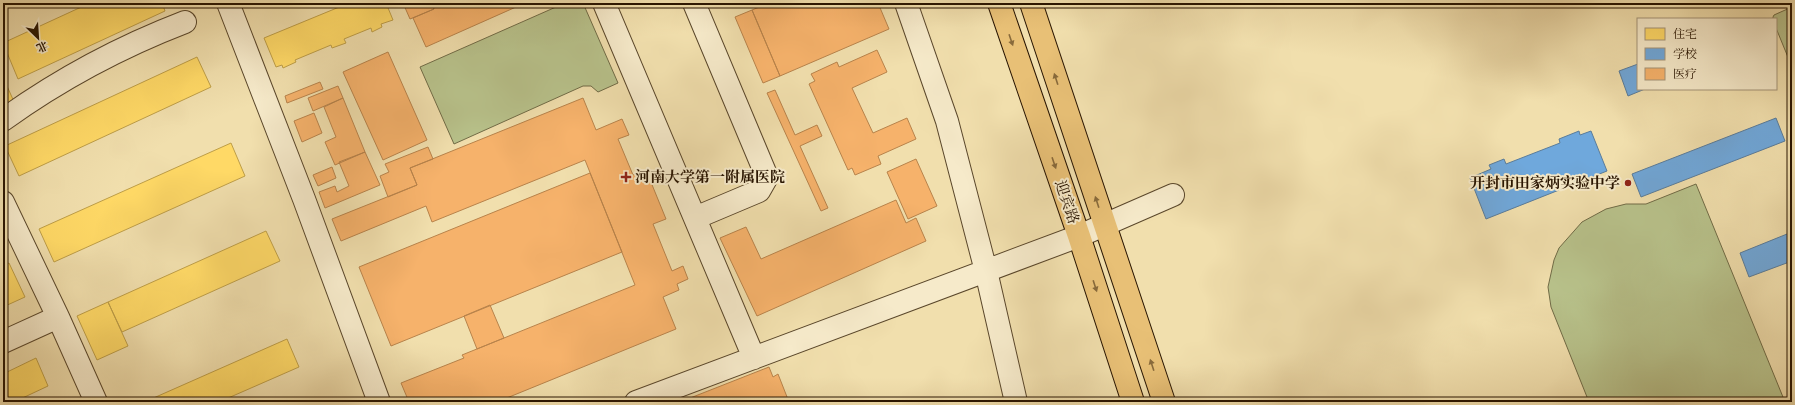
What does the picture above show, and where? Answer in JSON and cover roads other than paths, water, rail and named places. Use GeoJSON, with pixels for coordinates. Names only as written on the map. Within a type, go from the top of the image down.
{"type":"FeatureCollection","features":[{"type":"Feature","properties":{"kind":"main road","name":"迎宾路"},"geometry":{"type":"LineString","coordinates":[[999,3],[1079,236],[1133,402]]}},
{"type":"Feature","properties":{"kind":"main road","name":"迎宾路"},"geometry":{"type":"LineString","coordinates":[[1031,3],[1164,402]]}},
{"type":"Feature","properties":{"kind":"street"},"geometry":{"type":"LineString","coordinates":[[228,3],[304,199],[379,402]]}},
{"type":"Feature","properties":{"kind":"street"},"geometry":{"type":"LineString","coordinates":[[604,3],[754,358]]}},
{"type":"Feature","properties":{"kind":"street"},"geometry":{"type":"LineString","coordinates":[[694,3],[767,177],[759,191],[695,218]]}},
{"type":"Feature","properties":{"kind":"street"},"geometry":{"type":"LineString","coordinates":[[906,3],[948,121],[986,271],[1016,402]]}},
{"type":"Feature","properties":{"kind":"street"},"geometry":{"type":"LineString","coordinates":[[3,120],[45,92],[105,56],[145,37],[185,22]]}},
{"type":"Feature","properties":{"kind":"street"},"geometry":{"type":"LineString","coordinates":[[636,402],[1079,236],[1173,196]]}},
{"type":"Feature","properties":{"kind":"street"},"geometry":{"type":"LineString","coordinates":[[3,202],[58,317],[96,402]]}},
{"type":"Feature","properties":{"kind":"street"},"geometry":{"type":"LineString","coordinates":[[3,342],[58,317]]}},
{"type":"Feature","properties":{"kind":"place","name":"河南大学第一附属医院"},"geometry":{"type":"Point","coordinates":[626,177]}},
{"type":"Feature","properties":{"kind":"place","name":"开封市田家炳实验中学"},"geometry":{"type":"Point","coordinates":[1628,183]}}]}
